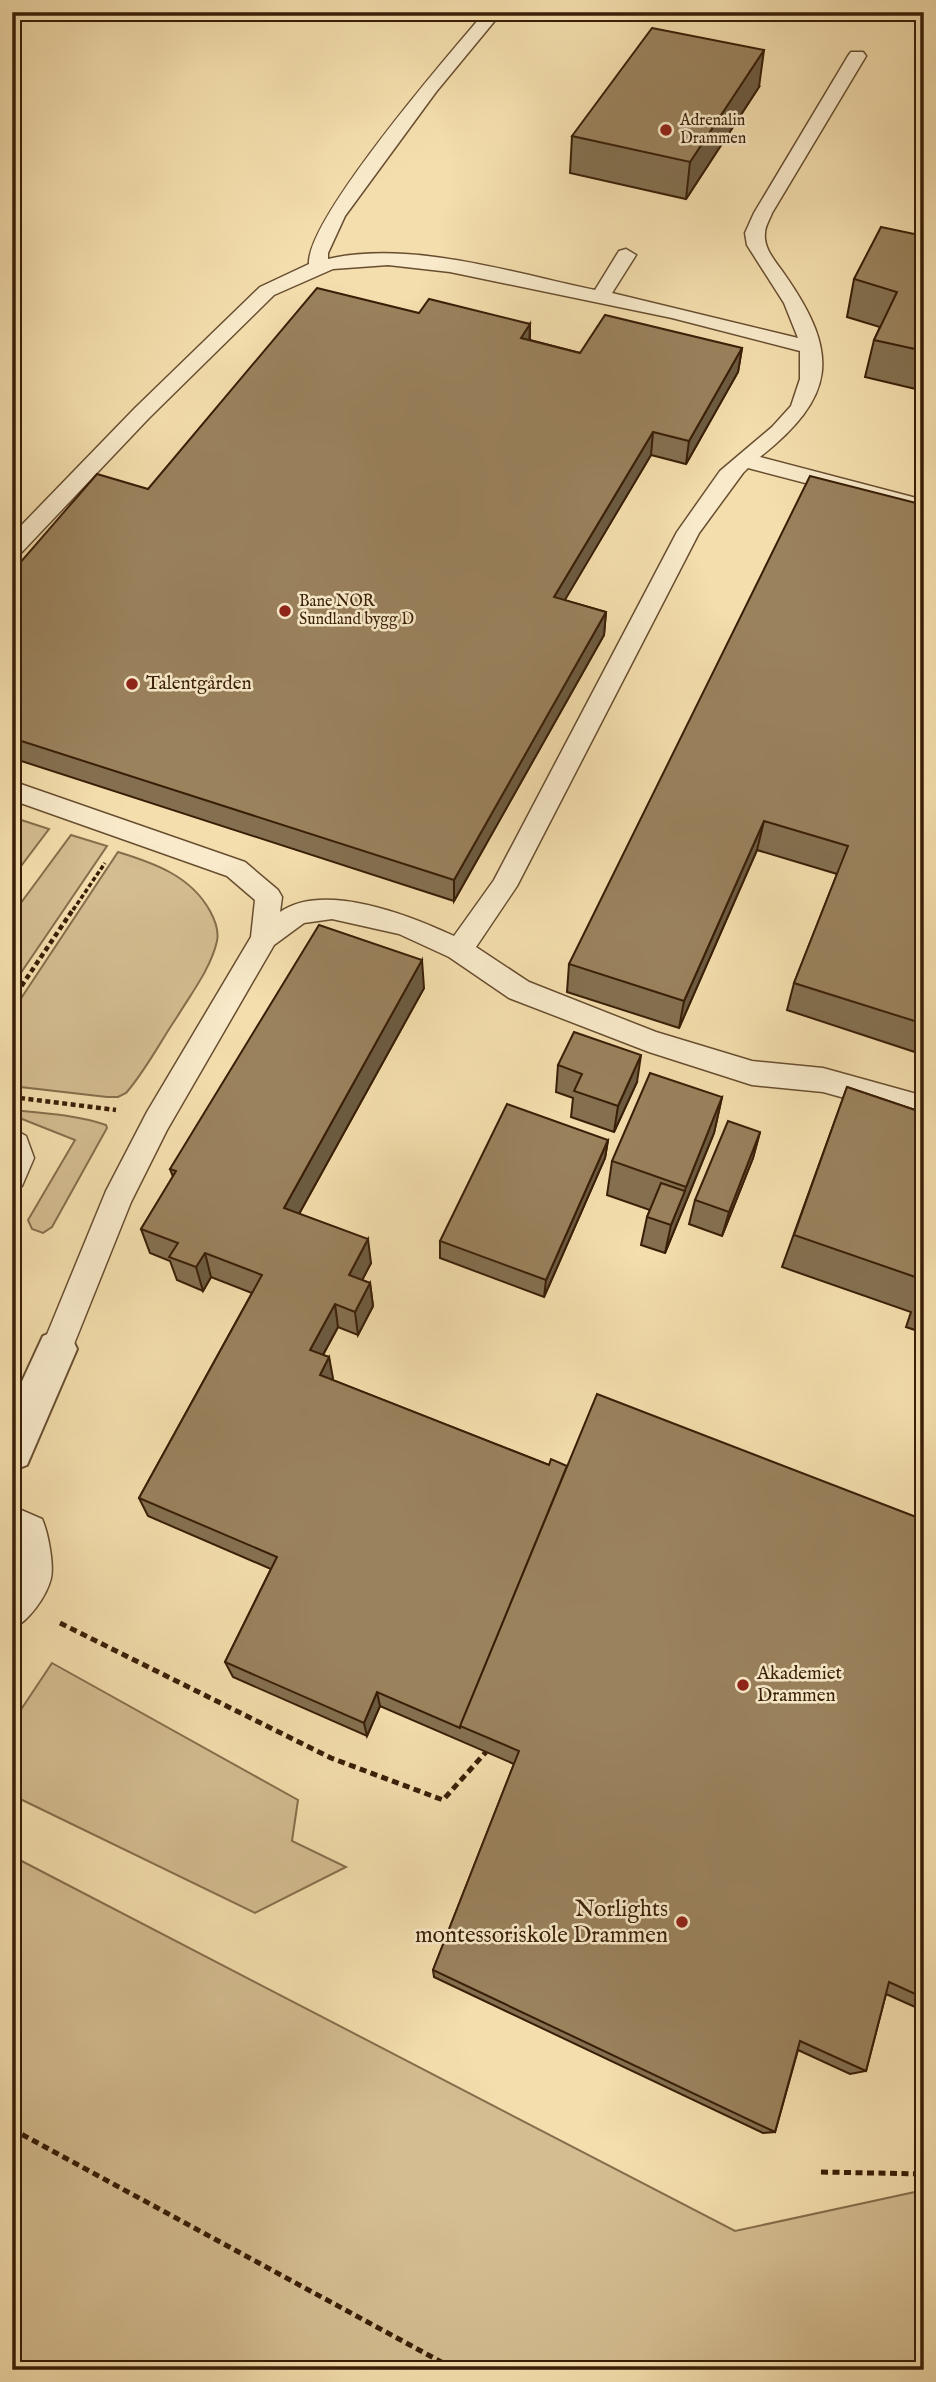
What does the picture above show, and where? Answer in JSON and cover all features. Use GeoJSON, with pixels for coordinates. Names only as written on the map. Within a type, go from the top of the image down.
{"type":"FeatureCollection","features":[{"type":"Feature","properties":{"kind":"street"},"geometry":{"type":"LineString","coordinates":[[12,1451],[57,1349]]}},
{"type":"Feature","properties":{"kind":"lane"},"geometry":{"type":"LineString","coordinates":[[319,267],[318,253],[336,215],[430,88],[494,12]]}},
{"type":"Feature","properties":{"kind":"lane"},"geometry":{"type":"LineString","coordinates":[[459,950],[504,886],[688,532],[713,494],[744,460],[765,445],[790,421],[805,398],[813,370],[811,348],[804,323],[790,295],[758,250],[755,232],[763,213],[857,56]]}},
{"type":"Feature","properties":{"kind":"lane"},"geometry":{"type":"LineString","coordinates":[[601,296],[626,255]]}},
{"type":"Feature","properties":{"kind":"lane"},"geometry":{"type":"LineString","coordinates":[[12,549],[142,413],[267,291],[292,277],[319,267],[366,259],[475,272],[601,296],[811,348]]}},
{"type":"Feature","properties":{"kind":"lane"},"geometry":{"type":"LineString","coordinates":[[744,460],[924,507]]}},
{"type":"Feature","properties":{"kind":"lane"},"geometry":{"type":"LineString","coordinates":[[12,790],[236,869],[269,897],[264,938],[157,1121],[117,1200],[57,1349]]}},
{"type":"Feature","properties":{"kind":"lane"},"geometry":{"type":"LineString","coordinates":[[264,938],[298,914],[332,909],[405,925],[459,950],[519,990],[649,1041],[752,1073],[823,1080],[924,1108]]}},
{"type":"Feature","properties":{"kind":"lane"},"geometry":{"type":"LineString","coordinates":[[12,1140],[20,1153],[20,1163],[12,1177]]}},
{"type":"Feature","properties":{"kind":"lane"},"geometry":{"type":"LineString","coordinates":[[12,1522],[30,1530],[34,1577],[15,1607]]}},
{"type":"Feature","properties":{"kind":"path"},"geometry":{"type":"LineString","coordinates":[[12,1000],[127,830]]}},
{"type":"Feature","properties":{"kind":"path"},"geometry":{"type":"LineString","coordinates":[[12,1097],[107,1108],[157,1121]]}},
{"type":"Feature","properties":{"kind":"path"},"geometry":{"type":"LineString","coordinates":[[15,1607],[331,1758],[443,1800],[486,1752]]}},
{"type":"Feature","properties":{"kind":"path"},"geometry":{"type":"LineString","coordinates":[[12,2129],[456,2370]]}},
{"type":"Feature","properties":{"kind":"path"},"geometry":{"type":"LineString","coordinates":[[821,2172],[924,2175]]}},
{"type":"Feature","properties":{"kind":"shaded area"},"geometry":{"type":"Polygon","coordinates":[[[12,817],[49,829],[12,878],[12,817]]]}},
{"type":"Feature","properties":{"kind":"shaded area"},"geometry":{"type":"Polygon","coordinates":[[[71,835],[107,846],[12,986],[12,915],[71,835]]]}},
{"type":"Feature","properties":{"kind":"shaded area"},"geometry":{"type":"Polygon","coordinates":[[[118,852],[170,872],[202,899],[212,914],[217,929],[217,941],[210,961],[153,1056],[126,1093],[118,1097],[107,1097],[12,1086],[12,1012],[118,852]]]}},
{"type":"Feature","properties":{"kind":"shaded area"},"geometry":{"type":"Polygon","coordinates":[[[12,1110],[72,1117],[106,1125],[107,1128],[52,1227],[43,1233],[32,1229],[28,1220],[75,1140],[12,1115],[12,1110]]]}},
{"type":"Feature","properties":{"kind":"shaded area"},"geometry":{"type":"Polygon","coordinates":[[[52,1663],[298,1800],[292,1841],[346,1867],[255,1913],[12,1795],[12,1723],[52,1663]]]}},
{"type":"Feature","properties":{"kind":"shaded area"},"geometry":{"type":"Polygon","coordinates":[[[12,1856],[735,2231],[924,2190],[924,2370],[12,2370],[12,1856]]]}},
{"type":"Feature","properties":{"kind":"building"},"geometry":{"type":"Polygon","coordinates":[[[652,28],[764,50],[690,162],[572,136],[652,28]]]}},
{"type":"Feature","properties":{"kind":"building"},"geometry":{"type":"Polygon","coordinates":[[[881,227],[924,236],[924,351],[874,340],[897,292],[854,279],[881,227]]]}},
{"type":"Feature","properties":{"kind":"building","name":"Bane NOR Sundland bygg D"},"geometry":{"type":"Polygon","coordinates":[[[317,288],[419,313],[429,299],[530,324],[521,338],[580,353],[605,315],[742,348],[689,441],[653,432],[554,597],[606,612],[454,880],[12,738],[12,572],[97,474],[148,489],[317,288]]]}},
{"type":"Feature","properties":{"kind":"building"},"geometry":{"type":"Polygon","coordinates":[[[810,476],[924,505],[924,1024],[794,983],[848,846],[764,821],[684,1001],[569,964],[810,476]]]}},
{"type":"Feature","properties":{"kind":"building"},"geometry":{"type":"Polygon","coordinates":[[[319,925],[422,960],[284,1208],[368,1239],[349,1275],[370,1283],[355,1312],[335,1304],[310,1350],[329,1357],[320,1375],[549,1465],[551,1459],[567,1466],[460,1728],[377,1692],[364,1723],[225,1662],[277,1557],[139,1498],[262,1275],[205,1253],[196,1267],[169,1257],[178,1243],[141,1229],[176,1171],[170,1169],[319,925]]]}},
{"type":"Feature","properties":{"kind":"building"},"geometry":{"type":"Polygon","coordinates":[[[574,1032],[641,1055],[618,1106],[574,1091],[582,1074],[558,1065],[574,1032]]]}},
{"type":"Feature","properties":{"kind":"building"},"geometry":{"type":"Polygon","coordinates":[[[650,1073],[722,1097],[686,1187],[612,1161],[650,1073]]]}},
{"type":"Feature","properties":{"kind":"building"},"geometry":{"type":"Polygon","coordinates":[[[847,1087],[924,1113],[924,1280],[794,1235],[847,1087]]]}},
{"type":"Feature","properties":{"kind":"building"},"geometry":{"type":"Polygon","coordinates":[[[507,1104],[608,1140],[546,1280],[440,1241],[507,1104]]]}},
{"type":"Feature","properties":{"kind":"building"},"geometry":{"type":"Polygon","coordinates":[[[728,1121],[760,1132],[729,1212],[695,1200],[728,1121]]]}},
{"type":"Feature","properties":{"kind":"building"},"geometry":{"type":"Polygon","coordinates":[[[661,1183],[685,1191],[671,1225],[647,1217],[661,1183]]]}},
{"type":"Feature","properties":{"kind":"building"},"geometry":{"type":"Polygon","coordinates":[[[597,1394],[924,1520],[924,1998],[889,1982],[866,2071],[800,2041],[775,2132],[433,1970],[519,1751],[460,1726],[597,1394]]]}},
{"type":"Feature","properties":{"kind":"place","name":"Adrenalin Drammen"},"geometry":{"type":"Point","coordinates":[666,130]}},
{"type":"Feature","properties":{"kind":"place","name":"Bane NOR Sundland bygg D"},"geometry":{"type":"Point","coordinates":[285,611]}},
{"type":"Feature","properties":{"kind":"place","name":"Talentgården"},"geometry":{"type":"Point","coordinates":[132,684]}},
{"type":"Feature","properties":{"kind":"place","name":"Akademiet Drammen"},"geometry":{"type":"Point","coordinates":[743,1685]}},
{"type":"Feature","properties":{"kind":"place","name":"Norlights montessoriskole Drammen"},"geometry":{"type":"Point","coordinates":[682,1922]}}]}
